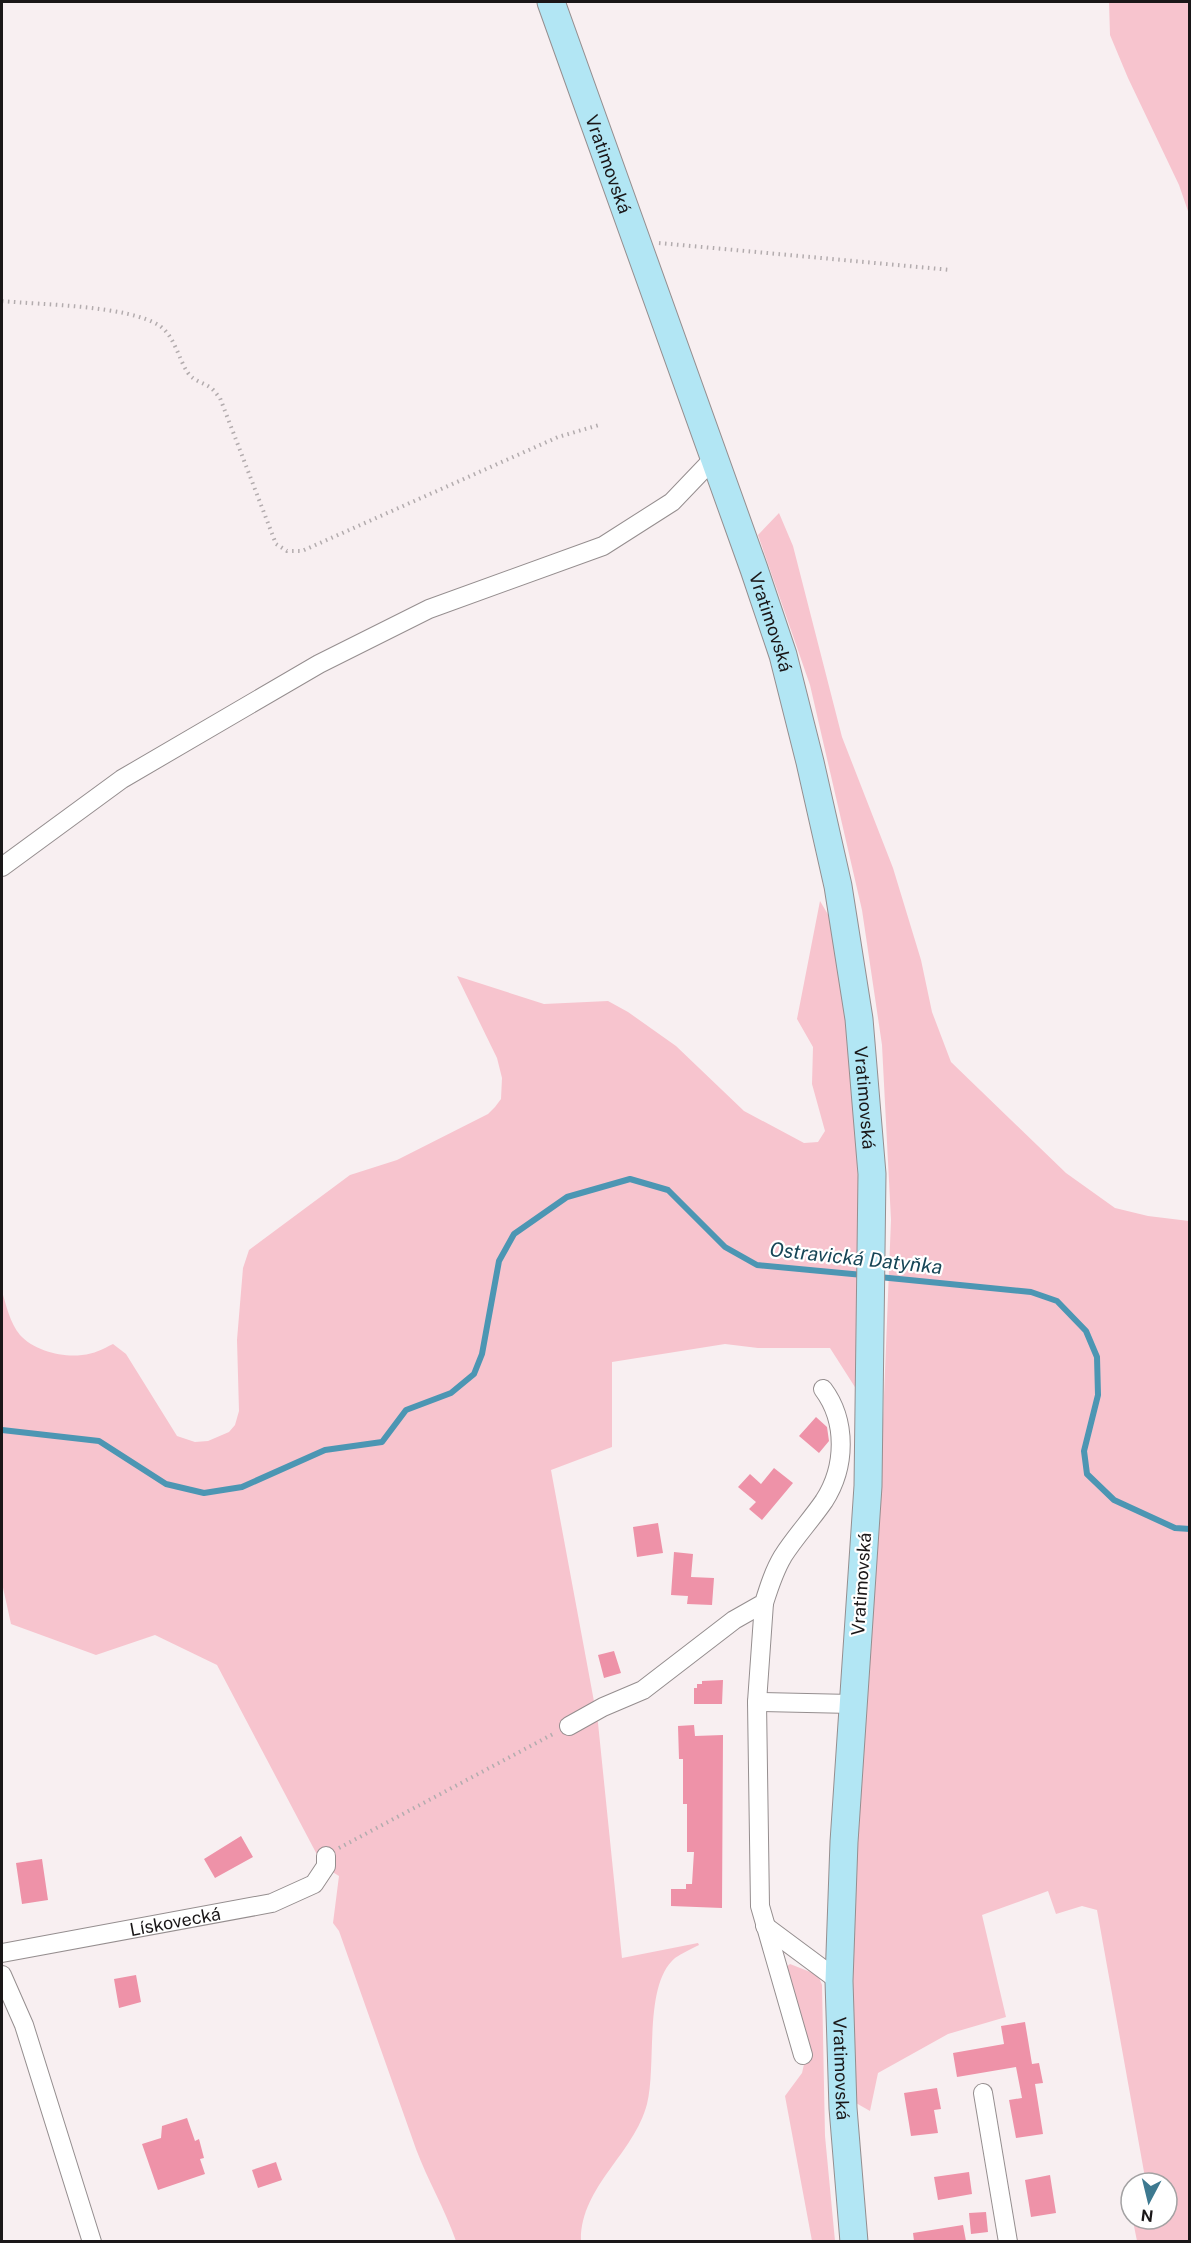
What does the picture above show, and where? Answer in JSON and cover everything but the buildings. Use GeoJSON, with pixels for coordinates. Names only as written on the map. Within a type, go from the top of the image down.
{"type":"FeatureCollection","features":[{"type":"Feature","properties":{"kind":"main road","name":"Vratimovská"},"geometry":{"type":"LineString","coordinates":[[551,2],[715,457],[783,655],[808,751],[838,886],[859,1018],[872,1174],[868,1486],[852,1704],[839,1981],[843,2108],[854,2241]]}},
{"type":"Feature","properties":{"kind":"street"},"geometry":{"type":"LineString","coordinates":[[2,867],[122,779],[319,664],[429,609],[603,546],[672,502],[715,457]]}},
{"type":"Feature","properties":{"kind":"street"},"geometry":{"type":"LineString","coordinates":[[803,2055],[760,1906],[757,1702],[764,1603],[771,1581],[783,1557],[825,1499],[834,1482],[840,1459],[840,1424],[831,1400],[823,1389]]}},
{"type":"Feature","properties":{"kind":"street"},"geometry":{"type":"LineString","coordinates":[[569,1726],[603,1707],[643,1690],[734,1620],[764,1603]]}},
{"type":"Feature","properties":{"kind":"street"},"geometry":{"type":"LineString","coordinates":[[757,1702],[852,1704]]}},
{"type":"Feature","properties":{"kind":"street","name":"Lískovecká"},"geometry":{"type":"LineString","coordinates":[[2,1953],[272,1903],[314,1884],[326,1866],[326,1856]]}},
{"type":"Feature","properties":{"kind":"street"},"geometry":{"type":"LineString","coordinates":[[765,1926],[839,1981]]}},
{"type":"Feature","properties":{"kind":"street"},"geometry":{"type":"LineString","coordinates":[[2,1975],[24,2025],[92,2241]]}},
{"type":"Feature","properties":{"kind":"street"},"geometry":{"type":"LineString","coordinates":[[983,2093],[1008,2241]]}},
{"type":"Feature","properties":{"kind":"path"},"geometry":{"type":"LineString","coordinates":[[637,241],[951,270]]}},
{"type":"Feature","properties":{"kind":"path"},"geometry":{"type":"LineString","coordinates":[[2,301],[120,311],[161,327],[176,346],[187,371],[194,380],[210,387],[220,398],[276,544],[286,551],[302,551],[558,437],[599,425]]}},
{"type":"Feature","properties":{"kind":"path"},"geometry":{"type":"LineString","coordinates":[[326,1856],[569,1726]]}},
{"type":"Feature","properties":{"kind":"shaded area"},"geometry":{"type":"Polygon","coordinates":[[[1109,2],[1189,2],[1189,214],[1179,185],[1110,35],[1109,2]]]}},
{"type":"Feature","properties":{"kind":"shaded area"},"geometry":{"type":"Polygon","coordinates":[[[779,513],[793,546],[842,737],[893,868],[921,960],[932,1012],[951,1062],[1066,1173],[1115,1208],[1148,1216],[1189,1221],[1189,2241],[1137,2241],[1135,2231],[1179,2231],[1179,2171],[1144,2171],[1097,1910],[1082,1906],[1056,1914],[1048,1891],[982,1915],[1006,2017],[948,2034],[878,2073],[870,2111],[856,2103],[852,1981],[856,1855],[880,1497],[891,1220],[882,1045],[862,910],[810,685],[758,535],[779,513]]]}},
{"type":"Feature","properties":{"kind":"shaded area"},"geometry":{"type":"Polygon","coordinates":[[[820,901],[833,923],[849,1049],[858,1177],[860,1395],[830,1348],[758,1348],[725,1344],[612,1362],[612,1447],[551,1470],[598,1723],[622,1958],[698,1943],[699,1945],[675,1958],[665,1970],[655,2006],[647,2104],[631,2139],[589,2204],[583,2222],[581,2241],[456,2241],[416,2149],[339,1931],[333,1923],[339,1876],[323,1866],[217,1665],[155,1635],[96,1655],[11,1624],[2,1583],[2,1291],[14,1325],[20,1335],[32,1345],[49,1352],[74,1356],[94,1352],[113,1344],[126,1354],[177,1436],[195,1442],[208,1441],[229,1432],[235,1425],[239,1411],[237,1340],[243,1268],[249,1250],[350,1175],[397,1160],[488,1114],[501,1099],[502,1078],[497,1058],[457,976],[544,1004],[608,1001],[628,1012],[676,1046],[744,1111],[804,1143],[818,1142],[825,1131],[812,1084],[813,1047],[797,1019],[820,901]]]}},
{"type":"Feature","properties":{"kind":"shaded area"},"geometry":{"type":"Polygon","coordinates":[[[790,1964],[818,1975],[822,1985],[825,2136],[835,2241],[812,2241],[785,2096],[802,2073],[805,2060],[785,1968],[790,1964]]]}},
{"type":"Feature","properties":{"kind":"waterway","name":"Ostravická Datyňka"},"geometry":{"type":"LineString","coordinates":[[2,1430],[99,1441],[166,1484],[204,1493],[242,1487],[325,1450],[382,1442],[406,1410],[451,1393],[474,1374],[482,1354],[499,1261],[514,1234],[567,1197],[630,1179],[668,1190],[725,1247],[757,1265],[863,1275]]}},
{"type":"Feature","properties":{"kind":"waterway","name":"Ostravická Datyňka"},"geometry":{"type":"LineString","coordinates":[[879,1277],[1031,1292],[1057,1301],[1086,1331],[1097,1357],[1098,1395],[1084,1451],[1087,1474],[1114,1500],[1175,1528],[1190,1529]]}}]}
